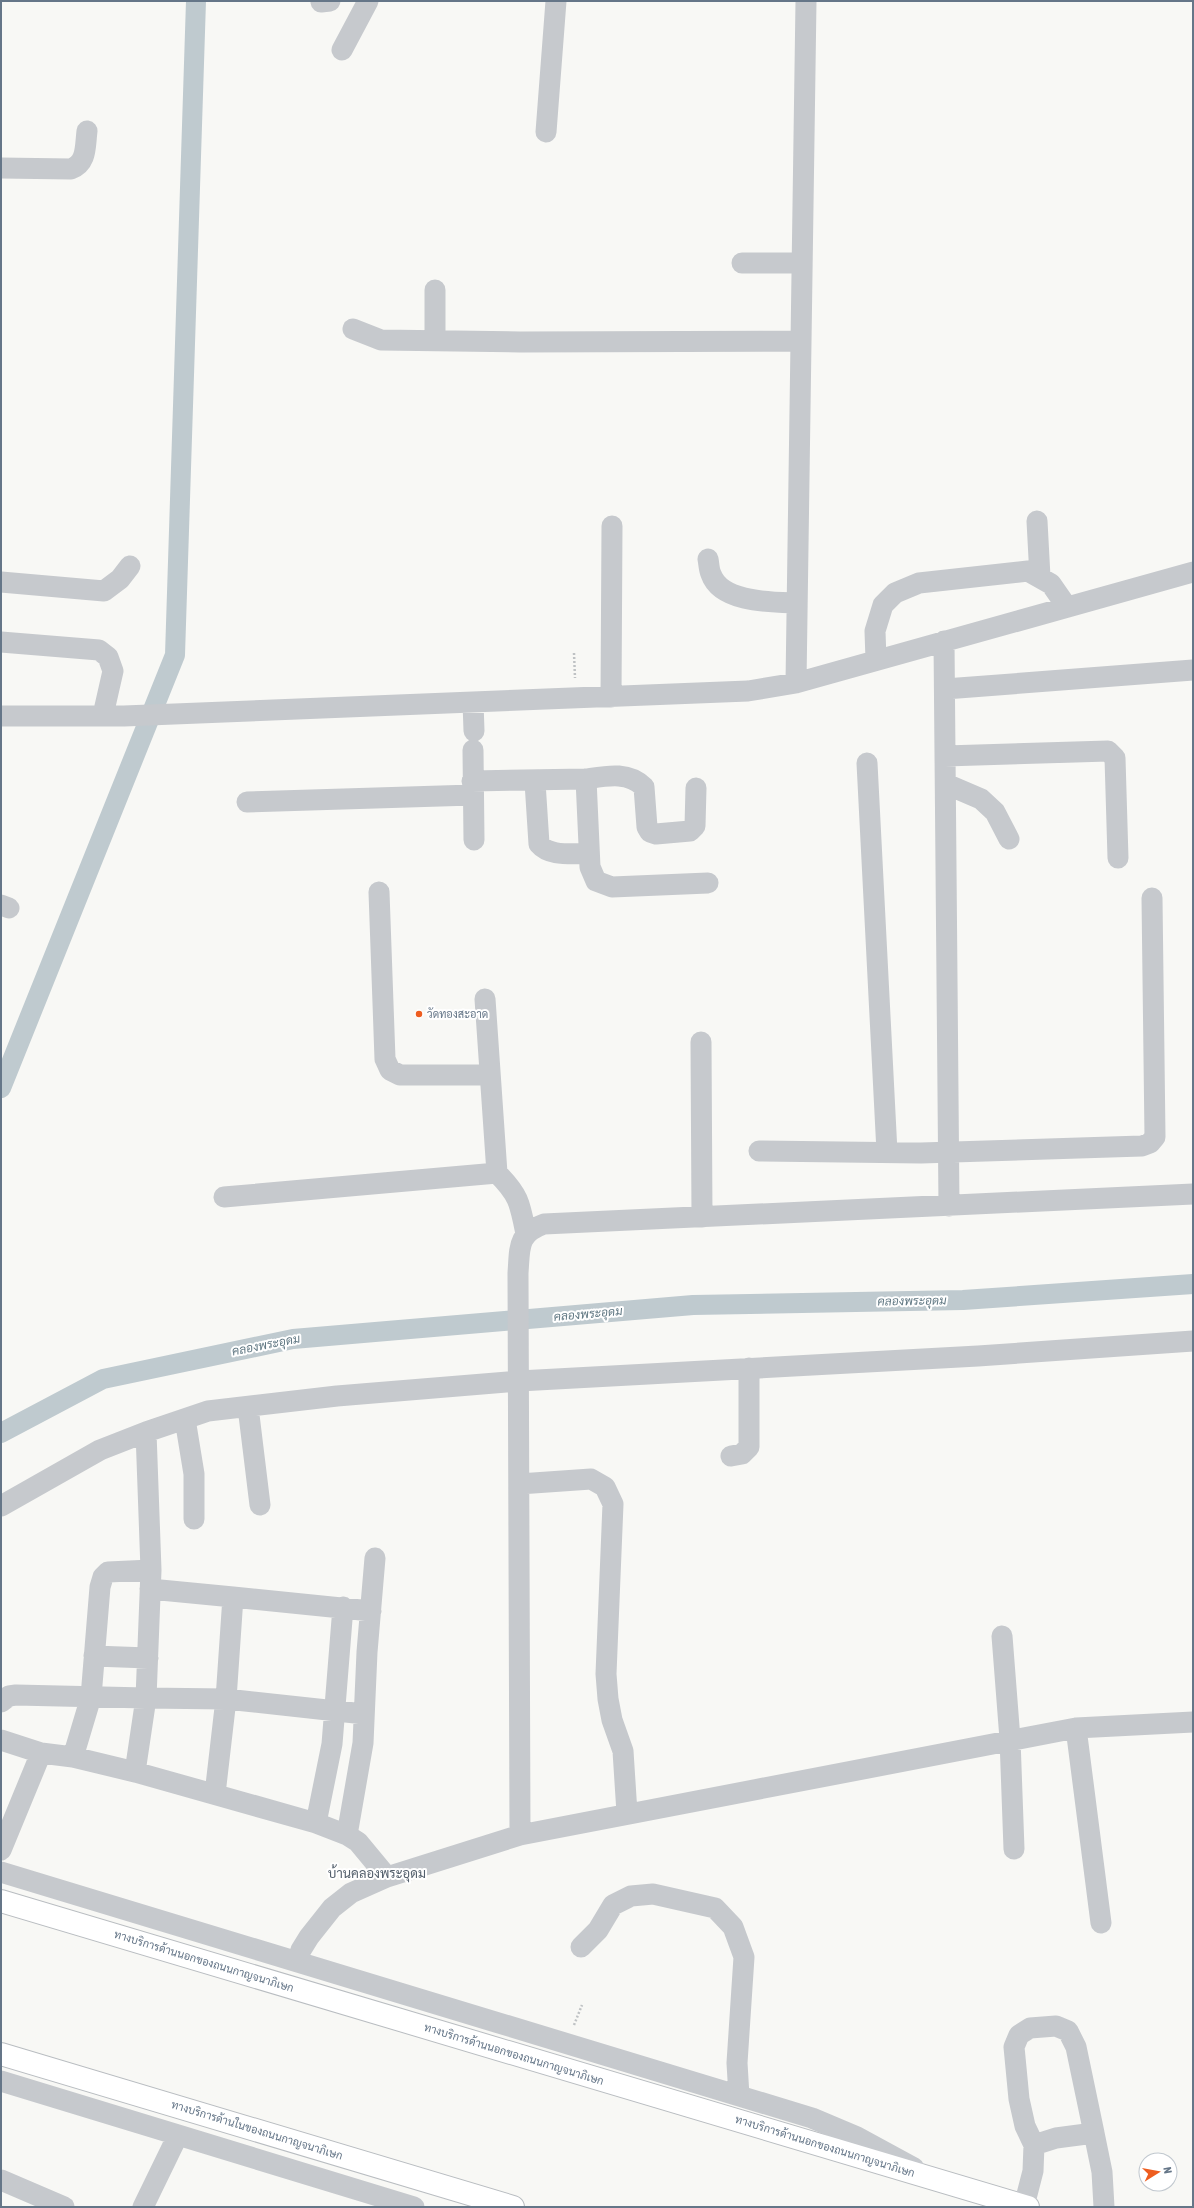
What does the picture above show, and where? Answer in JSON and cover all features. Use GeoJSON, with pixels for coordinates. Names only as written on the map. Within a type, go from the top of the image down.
{"type":"FeatureCollection","features":[{"type":"Feature","properties":{"kind":"main road","name":"ทางบริการด้านนอกของถนนกาญจนาภิเษก"},"geometry":{"type":"LineString","coordinates":[[1,1901],[1026,2206]]}},
{"type":"Feature","properties":{"kind":"main road","name":"ทางบริการด้านในของถนนกาญจนาภิเษก"},"geometry":{"type":"LineString","coordinates":[[1,2054],[512,2207]]}},
{"type":"Feature","properties":{"kind":"street"},"geometry":{"type":"LineString","coordinates":[[342,50],[368,1]]}},
{"type":"Feature","properties":{"kind":"street"},"geometry":{"type":"LineString","coordinates":[[546,132],[556,1]]}},
{"type":"Feature","properties":{"kind":"street"},"geometry":{"type":"LineString","coordinates":[[796,682],[806,1]]}},
{"type":"Feature","properties":{"kind":"street"},"geometry":{"type":"LineString","coordinates":[[1,168],[71,169],[79,166],[84,159],[87,131]]}},
{"type":"Feature","properties":{"kind":"street"},"geometry":{"type":"LineString","coordinates":[[742,263],[801,263]]}},
{"type":"Feature","properties":{"kind":"street"},"geometry":{"type":"LineString","coordinates":[[435,290],[435,341]]}},
{"type":"Feature","properties":{"kind":"street"},"geometry":{"type":"LineString","coordinates":[[353,329],[381,340],[800,342]]}},
{"type":"Feature","properties":{"kind":"street"},"geometry":{"type":"LineString","coordinates":[[1037,520],[1040,577]]}},
{"type":"Feature","properties":{"kind":"street"},"geometry":{"type":"LineString","coordinates":[[611,697],[612,526]]}},
{"type":"Feature","properties":{"kind":"street"},"geometry":{"type":"LineString","coordinates":[[708,559],[711,575],[716,582],[731,594],[760,602],[797,603]]}},
{"type":"Feature","properties":{"kind":"street"},"geometry":{"type":"LineString","coordinates":[[1,582],[104,591],[120,579],[130,566]]}},
{"type":"Feature","properties":{"kind":"street"},"geometry":{"type":"LineString","coordinates":[[876,660],[875,631],[883,606],[895,593],[919,583],[1028,571],[1051,584],[1067,607]]}},
{"type":"Feature","properties":{"kind":"street"},"geometry":{"type":"LineString","coordinates":[[1,716],[124,716],[188,714],[748,691],[796,682],[1193,572]]}},
{"type":"Feature","properties":{"kind":"street"},"geometry":{"type":"LineString","coordinates":[[944,641],[949,1206]]}},
{"type":"Feature","properties":{"kind":"street"},"geometry":{"type":"LineString","coordinates":[[1,642],[99,650],[108,657],[113,671],[103,715]]}},
{"type":"Feature","properties":{"kind":"street"},"geometry":{"type":"LineString","coordinates":[[945,689],[1193,670]]}},
{"type":"Feature","properties":{"kind":"street"},"geometry":{"type":"LineString","coordinates":[[473,702],[474,840]]}},
{"type":"Feature","properties":{"kind":"street"},"geometry":{"type":"LineString","coordinates":[[945,756],[1108,751],[1115,758],[1118,858]]}},
{"type":"Feature","properties":{"kind":"street"},"geometry":{"type":"LineString","coordinates":[[867,763],[887,1152]]}},
{"type":"Feature","properties":{"kind":"street"},"geometry":{"type":"LineString","coordinates":[[247,802],[473,788],[620,776],[636,779],[644,787],[647,827],[650,832],[656,834],[690,831],[694,826],[696,816],[696,788]]}},
{"type":"Feature","properties":{"kind":"street"},"geometry":{"type":"LineString","coordinates":[[586,779],[590,867],[596,881],[612,887],[708,883]]}},
{"type":"Feature","properties":{"kind":"street"},"geometry":{"type":"LineString","coordinates":[[535,782],[539,844],[544,850],[552,853],[589,854]]}},
{"type":"Feature","properties":{"kind":"street"},"geometry":{"type":"LineString","coordinates":[[946,784],[981,799],[994,812],[1009,840]]}},
{"type":"Feature","properties":{"kind":"street"},"geometry":{"type":"LineString","coordinates":[[379,892],[385,1059],[390,1070],[400,1075],[490,1075]]}},
{"type":"Feature","properties":{"kind":"street"},"geometry":{"type":"LineString","coordinates":[[759,1151],[948,1151],[1142,1146],[1150,1144],[1155,1137],[1152,898]]}},
{"type":"Feature","properties":{"kind":"street"},"geometry":{"type":"LineString","coordinates":[[485,998],[497,1173],[516,1195],[521,1207],[526,1234]]}},
{"type":"Feature","properties":{"kind":"street"},"geometry":{"type":"LineString","coordinates":[[701,1042],[702,1217]]}},
{"type":"Feature","properties":{"kind":"street"},"geometry":{"type":"LineString","coordinates":[[224,1197],[497,1173]]}},
{"type":"Feature","properties":{"kind":"street"},"geometry":{"type":"LineString","coordinates":[[520,1835],[518,1273],[520,1244],[526,1234],[544,1224],[1193,1194]]}},
{"type":"Feature","properties":{"kind":"street"},"geometry":{"type":"LineString","coordinates":[[1,1506],[100,1450],[146,1432],[208,1411],[337,1396],[519,1381],[1193,1341]]}},
{"type":"Feature","properties":{"kind":"street"},"geometry":{"type":"LineString","coordinates":[[731,1456],[742,1454],[749,1447],[749,1368]]}},
{"type":"Feature","properties":{"kind":"street"},"geometry":{"type":"LineString","coordinates":[[248,1407],[260,1504]]}},
{"type":"Feature","properties":{"kind":"street"},"geometry":{"type":"LineString","coordinates":[[185,1419],[194,1474],[194,1519]]}},
{"type":"Feature","properties":{"kind":"street"},"geometry":{"type":"LineString","coordinates":[[135,1772],[146,1698],[148,1658],[150,1580],[146,1432]]}},
{"type":"Feature","properties":{"kind":"street"},"geometry":{"type":"LineString","coordinates":[[519,1484],[591,1479],[605,1487],[613,1504],[606,1674],[608,1699],[612,1720],[623,1751],[627,1813]]}},
{"type":"Feature","properties":{"kind":"street"},"geometry":{"type":"LineString","coordinates":[[347,1835],[363,1744],[375,1558]]}},
{"type":"Feature","properties":{"kind":"street"},"geometry":{"type":"LineString","coordinates":[[73,1757],[91,1697],[100,1587],[103,1578],[108,1572],[233,1597],[371,1611]]}},
{"type":"Feature","properties":{"kind":"street"},"geometry":{"type":"LineString","coordinates":[[215,1794],[226,1699],[233,1597]]}},
{"type":"Feature","properties":{"kind":"street"},"geometry":{"type":"LineString","coordinates":[[316,1823],[332,1744],[343,1607]]}},
{"type":"Feature","properties":{"kind":"street"},"geometry":{"type":"LineString","coordinates":[[1002,1636],[1010,1739],[1014,1849]]}},
{"type":"Feature","properties":{"kind":"street"},"geometry":{"type":"LineString","coordinates":[[94,1656],[148,1658]]}},
{"type":"Feature","properties":{"kind":"street"},"geometry":{"type":"LineString","coordinates":[[1,1702],[9,1696],[226,1699],[364,1714]]}},
{"type":"Feature","properties":{"kind":"street"},"geometry":{"type":"LineString","coordinates":[[298,1961],[301,1950],[309,1937],[332,1908],[351,1893],[388,1877],[520,1835],[1010,1739],[1076,1728],[1193,1722]]}},
{"type":"Feature","properties":{"kind":"street"},"geometry":{"type":"LineString","coordinates":[[1076,1728],[1101,1923]]}},
{"type":"Feature","properties":{"kind":"street"},"geometry":{"type":"LineString","coordinates":[[1,1740],[41,1753],[73,1757],[135,1772],[316,1823],[347,1835],[358,1842],[388,1877]]}},
{"type":"Feature","properties":{"kind":"street"},"geometry":{"type":"LineString","coordinates":[[1,1850],[7,1819],[41,1753]]}},
{"type":"Feature","properties":{"kind":"street"},"geometry":{"type":"LineString","coordinates":[[1,1872],[298,1961],[835,2127],[874,2146],[932,2178]]}},
{"type":"Feature","properties":{"kind":"street"},"geometry":{"type":"LineString","coordinates":[[581,1947],[598,1930],[612,1905],[631,1896],[654,1894],[715,1908],[733,1927],[744,1958],[737,2063],[738,2096]]}},
{"type":"Feature","properties":{"kind":"street"},"geometry":{"type":"LineString","coordinates":[[1026,2206],[1033,2171],[1034,2145],[1025,2126],[1019,2099],[1014,2047],[1020,2035],[1030,2028],[1056,2026],[1068,2031],[1076,2047],[1102,2172],[1104,2207]]}},
{"type":"Feature","properties":{"kind":"street"},"geometry":{"type":"LineString","coordinates":[[1,2081],[414,2207]]}},
{"type":"Feature","properties":{"kind":"street"},"geometry":{"type":"LineString","coordinates":[[1034,2145],[1056,2138],[1094,2133]]}},
{"type":"Feature","properties":{"kind":"street"},"geometry":{"type":"LineString","coordinates":[[142,2207],[178,2135]]}},
{"type":"Feature","properties":{"kind":"street"},"geometry":{"type":"LineString","coordinates":[[1,2180],[64,2207]]}},
{"type":"Feature","properties":{"kind":"path"},"geometry":{"type":"LineString","coordinates":[[574,653],[576,698]]}},
{"type":"Feature","properties":{"kind":"waterway"},"geometry":{"type":"LineString","coordinates":[[1,1088],[175,655],[196,1]]}},
{"type":"Feature","properties":{"kind":"waterway","name":"คลองพระอุดม"},"geometry":{"type":"LineString","coordinates":[[1,1433],[103,1379],[293,1339],[693,1305],[963,1300],[1193,1284]]}},
{"type":"Feature","properties":{"kind":"place","name":"วัดทองสะอาด"},"geometry":{"type":"Point","coordinates":[419,1014]}},
{"type":"Feature","properties":{"kind":"district","name":"บ้านคลองพระอุดม"},"geometry":{"type":"Point","coordinates":[377,1873]}}]}
